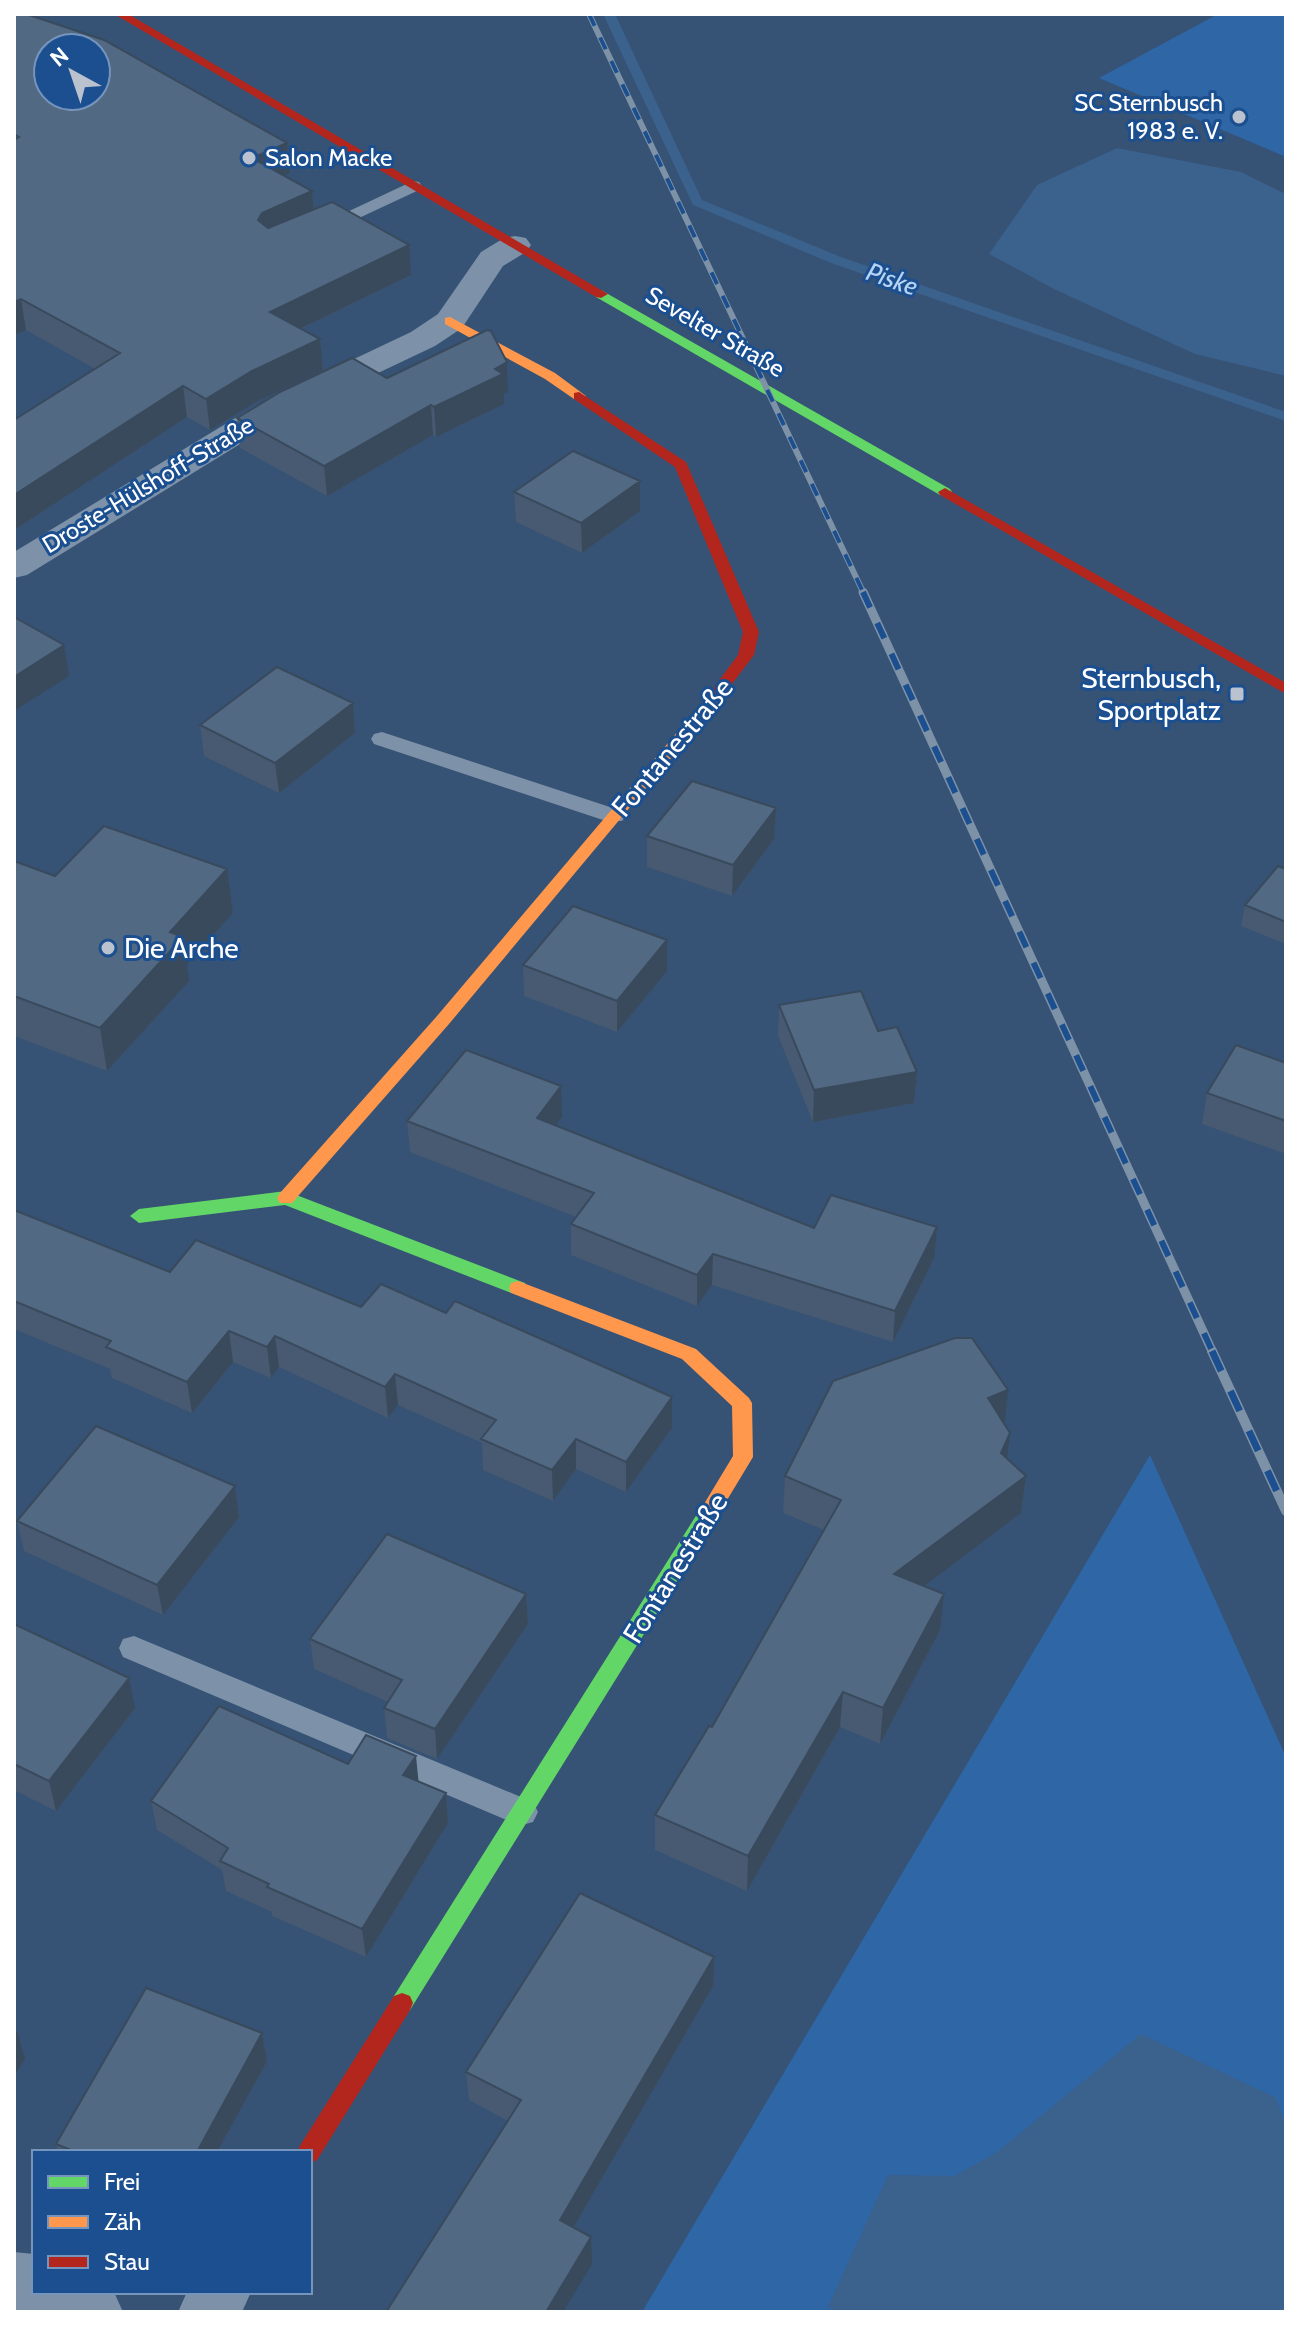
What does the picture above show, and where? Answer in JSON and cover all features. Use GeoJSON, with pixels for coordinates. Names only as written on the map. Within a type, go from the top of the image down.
{"type":"FeatureCollection","features":[{"type":"Feature","properties":{"kind":"street","name":"Sevelter Straße"},"geometry":{"type":"LineString","coordinates":[[120,14],[1286,689]]}},
{"type":"Feature","properties":{"kind":"street","name":"Droste-Hülshoff-Straße"},"geometry":{"type":"LineString","coordinates":[[14,567],[269,412],[423,339],[450,321],[492,259],[515,245]]}},
{"type":"Feature","properties":{"kind":"street","name":"Fontanestraße"},"geometry":{"type":"LineString","coordinates":[[286,1198],[443,1020],[731,677],[746,655],[751,632],[681,465],[550,376],[450,321]]}},
{"type":"Feature","properties":{"kind":"street","name":"Fontanestraße"},"geometry":{"type":"LineString","coordinates":[[139,1216],[286,1198],[689,1354],[742,1403],[743,1457],[310,2150]]}},
{"type":"Feature","properties":{"kind":"street"},"geometry":{"type":"LineString","coordinates":[[58,2294],[93,2312]]}},
{"type":"Feature","properties":{"kind":"street"},"geometry":{"type":"LineString","coordinates":[[208,2312],[220,2294]]}},
{"type":"Feature","properties":{"kind":"lane"},"geometry":{"type":"LineString","coordinates":[[301,238],[413,186]]}},
{"type":"Feature","properties":{"kind":"lane"},"geometry":{"type":"LineString","coordinates":[[382,739],[614,816]]}},
{"type":"Feature","properties":{"kind":"lane"},"geometry":{"type":"LineString","coordinates":[[134,1648],[522,1812]]}},
{"type":"Feature","properties":{"kind":"shaded area","name":"SC Sternbusch 1983 e. V."},"geometry":{"type":"Polygon","coordinates":[[[1218,14],[1286,14],[1286,157],[1099,78],[1218,14]]]}},
{"type":"Feature","properties":{"kind":"shaded area"},"geometry":{"type":"Polygon","coordinates":[[[1117,148],[1241,172],[1286,194],[1286,376],[1195,354],[1054,289],[989,254],[1037,185],[1117,148]]]}},
{"type":"Feature","properties":{"kind":"shaded area"},"geometry":{"type":"Polygon","coordinates":[[[1150,1455],[1286,1757],[1286,2312],[642,2312],[1150,1455]]]}},
{"type":"Feature","properties":{"kind":"shaded area"},"geometry":{"type":"Polygon","coordinates":[[[1141,2034],[1276,2098],[1286,2126],[1286,2312],[835,2312],[828,2307],[888,2175],[954,2176],[996,2153],[1141,2034]]]}},
{"type":"Feature","properties":{"kind":"building"},"geometry":{"type":"Polygon","coordinates":[[[14,14],[26,14],[80,32],[32,32],[32,112],[112,112],[112,45],[287,143],[252,158],[312,191],[262,213],[258,220],[268,228],[332,202],[409,245],[270,312],[320,339],[252,371],[206,399],[183,386],[14,495],[14,420],[120,353],[21,299],[14,302],[14,140],[19,137],[14,134],[14,14]]]}},
{"type":"Feature","properties":{"kind":"building"},"geometry":{"type":"Polygon","coordinates":[[[487,330],[491,331],[507,362],[495,369],[503,374],[434,407],[431,405],[324,466],[237,418],[280,392],[352,358],[387,378],[487,330]]]}},
{"type":"Feature","properties":{"kind":"building"},"geometry":{"type":"Polygon","coordinates":[[[573,451],[640,481],[581,523],[514,492],[573,451]]]}},
{"type":"Feature","properties":{"kind":"building"},"geometry":{"type":"Polygon","coordinates":[[[14,617],[64,645],[14,677],[14,617]]]}},
{"type":"Feature","properties":{"kind":"building"},"geometry":{"type":"Polygon","coordinates":[[[277,667],[353,703],[275,763],[200,725],[277,667]]]}},
{"type":"Feature","properties":{"kind":"building"},"geometry":{"type":"Polygon","coordinates":[[[692,781],[776,808],[733,865],[647,836],[692,781]]]}},
{"type":"Feature","properties":{"kind":"building","name":"Die Arche"},"geometry":{"type":"Polygon","coordinates":[[[104,826],[227,869],[170,932],[183,937],[100,1028],[14,996],[14,861],[55,876],[104,826]]]}},
{"type":"Feature","properties":{"kind":"building"},"geometry":{"type":"Polygon","coordinates":[[[1278,866],[1286,869],[1286,922],[1245,905],[1278,866]]]}},
{"type":"Feature","properties":{"kind":"building"},"geometry":{"type":"Polygon","coordinates":[[[573,906],[667,940],[617,1001],[523,965],[573,906]]]}},
{"type":"Feature","properties":{"kind":"building"},"geometry":{"type":"Polygon","coordinates":[[[861,991],[878,1031],[897,1027],[917,1072],[814,1090],[779,1005],[861,991]]]}},
{"type":"Feature","properties":{"kind":"building"},"geometry":{"type":"Polygon","coordinates":[[[1236,1045],[1286,1063],[1286,1121],[1207,1093],[1236,1045]]]}},
{"type":"Feature","properties":{"kind":"building"},"geometry":{"type":"Polygon","coordinates":[[[466,1050],[561,1086],[537,1118],[814,1228],[831,1195],[937,1227],[895,1311],[713,1254],[697,1275],[571,1224],[594,1193],[407,1121],[466,1050]]]}},
{"type":"Feature","properties":{"kind":"building"},"geometry":{"type":"Polygon","coordinates":[[[14,1210],[170,1272],[196,1240],[361,1307],[381,1284],[446,1313],[455,1301],[672,1397],[626,1462],[576,1439],[552,1470],[481,1439],[496,1420],[395,1374],[385,1387],[275,1336],[267,1347],[229,1331],[187,1382],[106,1347],[111,1341],[14,1301],[14,1210]]]}},
{"type":"Feature","properties":{"kind":"building"},"geometry":{"type":"Polygon","coordinates":[[[955,1338],[972,1338],[1008,1390],[988,1398],[1010,1433],[1001,1453],[1026,1476],[894,1574],[944,1594],[883,1708],[843,1692],[748,1856],[655,1815],[709,1726],[712,1727],[841,1500],[785,1476],[833,1381],[955,1338]]]}},
{"type":"Feature","properties":{"kind":"building"},"geometry":{"type":"Polygon","coordinates":[[[96,1426],[235,1486],[157,1585],[17,1521],[96,1426]]]}},
{"type":"Feature","properties":{"kind":"building"},"geometry":{"type":"Polygon","coordinates":[[[387,1534],[526,1594],[435,1729],[384,1708],[402,1680],[310,1639],[387,1534]]]}},
{"type":"Feature","properties":{"kind":"building"},"geometry":{"type":"Polygon","coordinates":[[[14,1624],[129,1678],[49,1781],[14,1764],[14,1624]]]}},
{"type":"Feature","properties":{"kind":"building"},"geometry":{"type":"Polygon","coordinates":[[[219,1706],[348,1764],[366,1735],[416,1756],[403,1775],[446,1793],[362,1929],[267,1887],[269,1884],[220,1861],[228,1848],[151,1801],[219,1706]]]}},
{"type":"Feature","properties":{"kind":"building"},"geometry":{"type":"Polygon","coordinates":[[[580,1893],[714,1957],[560,2220],[591,2237],[546,2312],[386,2312],[521,2100],[466,2072],[580,1893]]]}},
{"type":"Feature","properties":{"kind":"building"},"geometry":{"type":"Polygon","coordinates":[[[146,1988],[262,2033],[198,2150],[71,2150],[56,2144],[146,1988]]]}},
{"type":"Feature","properties":{"kind":"waterway","name":"Piske"},"geometry":{"type":"LineString","coordinates":[[609,14],[697,202],[836,260],[1286,417]]}},
{"type":"Feature","properties":{"kind":"railway"},"geometry":{"type":"LineString","coordinates":[[589,14],[864,594]]}},
{"type":"Feature","properties":{"kind":"railway"},"geometry":{"type":"LineString","coordinates":[[863,592],[1213,1353]]}},
{"type":"Feature","properties":{"kind":"railway"},"geometry":{"type":"LineString","coordinates":[[1212,1351],[1286,1511]]}},
{"type":"Feature","properties":{"kind":"traffic: fast"},"geometry":{"type":"LineString","coordinates":[[601,294],[945,492]]}},
{"type":"Feature","properties":{"kind":"traffic: fast"},"geometry":{"type":"LineString","coordinates":[[139,1216],[286,1198],[518,1288]]}},
{"type":"Feature","properties":{"kind":"traffic: fast"},"geometry":{"type":"LineString","coordinates":[[402,2003],[711,1509]]}},
{"type":"Feature","properties":{"kind":"traffic: slow"},"geometry":{"type":"LineString","coordinates":[[450,321],[550,376],[579,396]]}},
{"type":"Feature","properties":{"kind":"traffic: slow"},"geometry":{"type":"LineString","coordinates":[[286,1198],[443,1020],[717,694]]}},
{"type":"Feature","properties":{"kind":"traffic: slow"},"geometry":{"type":"LineString","coordinates":[[518,1288],[689,1354],[742,1403],[743,1457],[711,1509]]}},
{"type":"Feature","properties":{"kind":"traffic: jam"},"geometry":{"type":"LineString","coordinates":[[120,14],[601,294]]}},
{"type":"Feature","properties":{"kind":"traffic: jam"},"geometry":{"type":"LineString","coordinates":[[579,396],[681,465],[751,632],[746,655],[717,694]]}},
{"type":"Feature","properties":{"kind":"traffic: jam"},"geometry":{"type":"LineString","coordinates":[[945,492],[1286,689]]}},
{"type":"Feature","properties":{"kind":"traffic: jam"},"geometry":{"type":"LineString","coordinates":[[310,2150],[402,2003]]}},
{"type":"Feature","properties":{"kind":"place","name":"SC Sternbusch 1983 e. V."},"geometry":{"type":"Point","coordinates":[1239,117]}},
{"type":"Feature","properties":{"kind":"place","name":"Salon Macke"},"geometry":{"type":"Point","coordinates":[249,158]}},
{"type":"Feature","properties":{"kind":"place","name":"Sternbusch, Sportplatz"},"geometry":{"type":"Point","coordinates":[1237,694]}},
{"type":"Feature","properties":{"kind":"place","name":"Die Arche"},"geometry":{"type":"Point","coordinates":[108,948]}}]}
